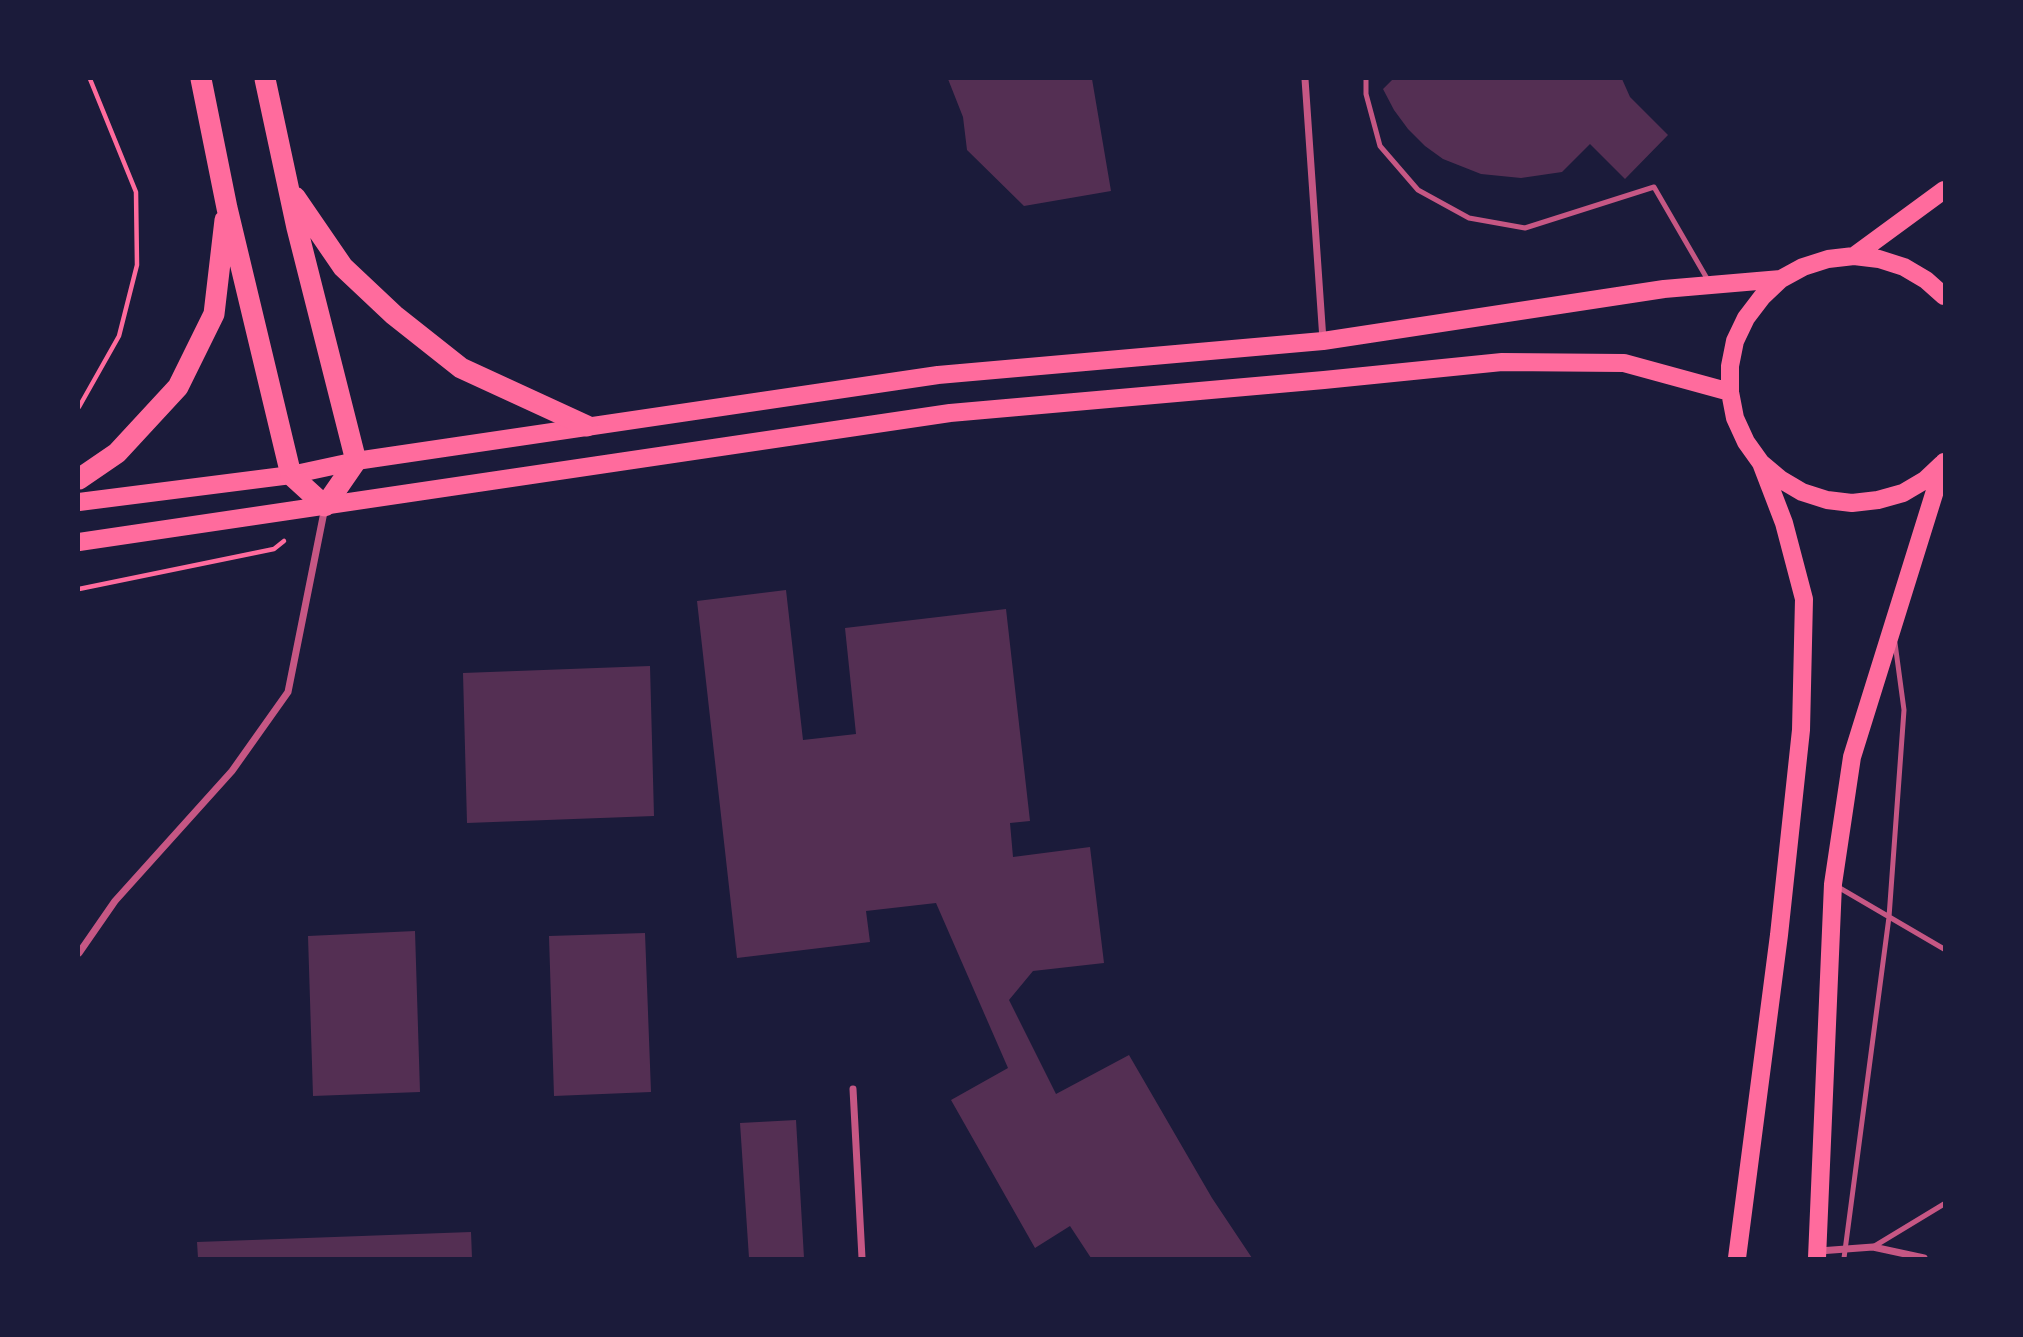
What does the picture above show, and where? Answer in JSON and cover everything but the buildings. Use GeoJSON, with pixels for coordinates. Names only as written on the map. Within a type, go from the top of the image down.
{"type":"FeatureCollection","features":[{"type":"Feature","properties":{"kind":"highway"},"geometry":{"type":"LineString","coordinates":[[201,79],[226,208],[291,475],[325,506],[356,461],[297,228],[265,79]]}},
{"type":"Feature","properties":{"kind":"highway"},"geometry":{"type":"LineString","coordinates":[[291,191],[343,267],[394,315],[461,368],[587,426]]}},
{"type":"Feature","properties":{"kind":"highway"},"geometry":{"type":"LineString","coordinates":[[79,479],[117,453],[178,387],[214,314],[226,208]]}},
{"type":"Feature","properties":{"kind":"main road"},"geometry":{"type":"LineString","coordinates":[[1854,256],[1944,190]]}},
{"type":"Feature","properties":{"kind":"main road"},"geometry":{"type":"LineString","coordinates":[[1944,296],[1926,280],[1904,267],[1879,259],[1854,256],[1828,259],[1803,267],[1781,279],[1762,297],[1746,318],[1735,341],[1730,366],[1730,392],[1735,418],[1746,442],[1761,463],[1780,480],[1802,492],[1827,500],[1852,503],[1878,500],[1903,493],[1925,480],[1944,462]]}},
{"type":"Feature","properties":{"kind":"main road"},"geometry":{"type":"LineString","coordinates":[[79,502],[291,475],[356,461],[938,375],[1323,341],[1664,289],[1781,279]]}},
{"type":"Feature","properties":{"kind":"main road"},"geometry":{"type":"LineString","coordinates":[[79,542],[950,413],[1502,362],[1625,363],[1730,392]]}},
{"type":"Feature","properties":{"kind":"main road"},"geometry":{"type":"LineString","coordinates":[[1818,1254],[1833,884],[1852,757],[1944,462]]}},
{"type":"Feature","properties":{"kind":"main road"},"geometry":{"type":"LineString","coordinates":[[1737,1258],[1779,935],[1801,730],[1804,599],[1784,523],[1761,463]]}},
{"type":"Feature","properties":{"kind":"street"},"geometry":{"type":"LineString","coordinates":[[1306,79],[1323,341]]}},
{"type":"Feature","properties":{"kind":"street"},"geometry":{"type":"LineString","coordinates":[[79,953],[116,901],[232,771],[288,692],[325,506]]}},
{"type":"Feature","properties":{"kind":"street"},"geometry":{"type":"LineString","coordinates":[[853,1089],[862,1258]]}},
{"type":"Feature","properties":{"kind":"street"},"geometry":{"type":"LineString","coordinates":[[1818,1254],[1873,1247],[1924,1258]]}},
{"type":"Feature","properties":{"kind":"lane"},"geometry":{"type":"LineString","coordinates":[[1366,79],[1366,94],[1380,146],[1418,190],[1469,218],[1525,228],[1654,187],[1710,285]]}},
{"type":"Feature","properties":{"kind":"lane"},"geometry":{"type":"LineString","coordinates":[[1844,1258],[1889,917],[1904,710],[1892,626]]}},
{"type":"Feature","properties":{"kind":"lane"},"geometry":{"type":"LineString","coordinates":[[1833,884],[1944,949]]}},
{"type":"Feature","properties":{"kind":"lane"},"geometry":{"type":"LineString","coordinates":[[1873,1247],[1944,1204]]}},
{"type":"Feature","properties":{"kind":"path"},"geometry":{"type":"LineString","coordinates":[[79,407],[119,336],[137,265],[136,192],[90,79]]}},
{"type":"Feature","properties":{"kind":"path"},"geometry":{"type":"LineString","coordinates":[[79,589],[274,549],[325,506]]}}]}
